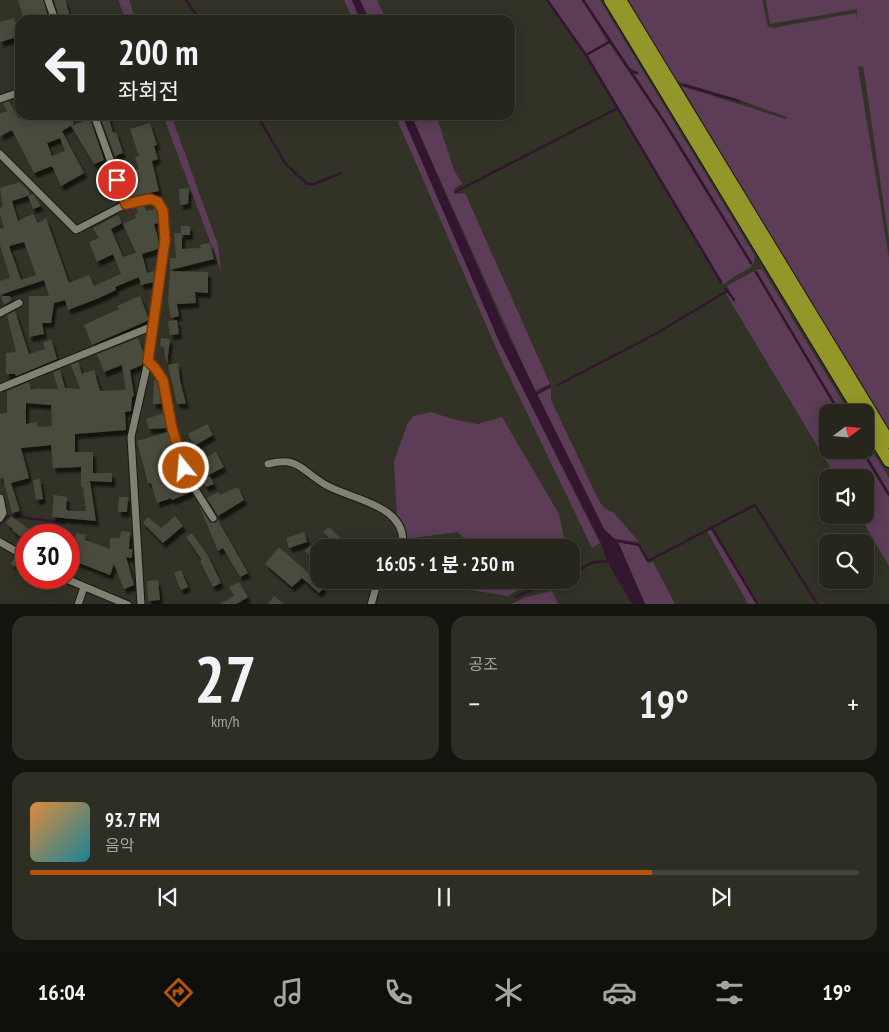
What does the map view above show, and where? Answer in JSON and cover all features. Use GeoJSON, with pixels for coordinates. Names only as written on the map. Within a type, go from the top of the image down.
{"type":"FeatureCollection","features":[{"type":"Feature","properties":{"kind":"highway"},"geometry":{"type":"LineString","coordinates":[[610,0],[855,404]]}},
{"type":"Feature","properties":{"kind":"highway"},"geometry":{"type":"LineString","coordinates":[[620,0],[889,442]]}},
{"type":"Feature","properties":{"kind":"highway"},"geometry":{"type":"LineString","coordinates":[[874,436],[889,461]]}},
{"type":"Feature","properties":{"kind":"street"},"geometry":{"type":"LineString","coordinates":[[48,0],[53,15]]}},
{"type":"Feature","properties":{"kind":"street"},"geometry":{"type":"LineString","coordinates":[[0,99],[15,94]]}},
{"type":"Feature","properties":{"kind":"street"},"geometry":{"type":"LineString","coordinates":[[96,120],[126,204]]}},
{"type":"Feature","properties":{"kind":"street"},"geometry":{"type":"LineString","coordinates":[[0,154],[76,230],[126,204],[150,199],[158,202],[163,211],[165,240],[153,326],[148,361],[130,443],[141,604]]}},
{"type":"Feature","properties":{"kind":"street"},"geometry":{"type":"LineString","coordinates":[[0,313],[19,303]]}},
{"type":"Feature","properties":{"kind":"street"},"geometry":{"type":"LineString","coordinates":[[0,388],[153,326]]}},
{"type":"Feature","properties":{"kind":"street"},"geometry":{"type":"LineString","coordinates":[[148,361],[163,380],[172,428],[184,468],[213,518]]}},
{"type":"Feature","properties":{"kind":"street"},"geometry":{"type":"LineString","coordinates":[[268,464],[281,460],[296,463],[326,485],[378,506],[396,520],[403,539]]}},
{"type":"Feature","properties":{"kind":"street"},"geometry":{"type":"LineString","coordinates":[[0,498],[3,513],[0,518]]}},
{"type":"Feature","properties":{"kind":"street"},"geometry":{"type":"LineString","coordinates":[[0,542],[15,551]]}},
{"type":"Feature","properties":{"kind":"street"},"geometry":{"type":"LineString","coordinates":[[80,585],[128,604]]}},
{"type":"Feature","properties":{"kind":"street"},"geometry":{"type":"LineString","coordinates":[[78,604],[84,587]]}},
{"type":"Feature","properties":{"kind":"street"},"geometry":{"type":"LineString","coordinates":[[371,604],[375,589]]}},
{"type":"Feature","properties":{"kind":"shaded area"},"geometry":{"type":"Polygon","coordinates":[[[118,0],[129,0],[134,15],[124,15],[118,0]]]}},
{"type":"Feature","properties":{"kind":"shaded area"},"geometry":{"type":"Polygon","coordinates":[[[344,0],[352,0],[358,15],[351,15],[344,0]]]}},
{"type":"Feature","properties":{"kind":"shaded area"},"geometry":{"type":"Polygon","coordinates":[[[352,0],[360,0],[367,15],[358,15],[352,0]]]}},
{"type":"Feature","properties":{"kind":"shaded area"},"geometry":{"type":"Polygon","coordinates":[[[360,0],[377,0],[384,15],[367,15],[360,0]]]}},
{"type":"Feature","properties":{"kind":"shaded area"},"geometry":{"type":"Polygon","coordinates":[[[549,0],[582,0],[608,42],[586,54],[549,0]]]}},
{"type":"Feature","properties":{"kind":"shaded area"},"geometry":{"type":"Polygon","coordinates":[[[584,0],[600,0],[755,256],[753,265],[686,154],[632,72],[638,73],[627,66],[584,0]]]}},
{"type":"Feature","properties":{"kind":"shaded area"},"geometry":{"type":"Polygon","coordinates":[[[627,0],[762,0],[768,27],[773,28],[856,13],[857,20],[857,9],[770,24],[766,0],[889,0],[889,240],[863,66],[858,67],[889,258],[889,431],[681,86],[786,119],[787,117],[676,81],[627,0]]]}},
{"type":"Feature","properties":{"kind":"shaded area"},"geometry":{"type":"Polygon","coordinates":[[[609,43],[664,123],[752,266],[723,284],[587,56],[609,43]]]}},
{"type":"Feature","properties":{"kind":"shaded area"},"geometry":{"type":"Polygon","coordinates":[[[165,120],[173,120],[218,245],[221,271],[165,120]]]}},
{"type":"Feature","properties":{"kind":"shaded area"},"geometry":{"type":"Polygon","coordinates":[[[397,120],[404,120],[499,341],[600,543],[592,548],[500,357],[397,120]]]}},
{"type":"Feature","properties":{"kind":"shaded area"},"geometry":{"type":"Polygon","coordinates":[[[404,120],[413,120],[502,323],[604,529],[618,542],[645,604],[632,604],[611,567],[603,547],[499,341],[404,120]]]}},
{"type":"Feature","properties":{"kind":"shaded area"},"geometry":{"type":"Polygon","coordinates":[[[413,120],[438,120],[454,170],[462,184],[455,188],[455,194],[465,193],[550,384],[535,391],[413,120]]]}},
{"type":"Feature","properties":{"kind":"shaded area"},"geometry":{"type":"Polygon","coordinates":[[[762,269],[844,404],[835,404],[755,270],[762,269]]]}},
{"type":"Feature","properties":{"kind":"shaded area"},"geometry":{"type":"Polygon","coordinates":[[[754,271],[834,404],[819,404],[819,449],[726,294],[730,292],[727,286],[754,271]]]}},
{"type":"Feature","properties":{"kind":"shaded area"},"geometry":{"type":"Polygon","coordinates":[[[551,388],[551,400],[598,499],[603,507],[614,513],[639,542],[614,539],[604,529],[537,395],[551,388]]]}},
{"type":"Feature","properties":{"kind":"shaded area"},"geometry":{"type":"Polygon","coordinates":[[[431,412],[452,419],[478,424],[502,417],[559,514],[564,539],[473,539],[462,537],[458,532],[405,539],[397,518],[394,461],[408,423],[413,416],[431,412]]]}},
{"type":"Feature","properties":{"kind":"shaded area"},"geometry":{"type":"Polygon","coordinates":[[[874,454],[889,478],[889,493],[868,459],[874,459],[874,454]]]}},
{"type":"Feature","properties":{"kind":"shaded area"},"geometry":{"type":"Polygon","coordinates":[[[825,459],[866,459],[872,469],[831,469],[825,459]]]}},
{"type":"Feature","properties":{"kind":"shaded area"},"geometry":{"type":"Polygon","coordinates":[[[874,472],[889,497],[889,566],[874,540],[874,534],[870,534],[864,524],[874,524],[874,472]]]}},
{"type":"Feature","properties":{"kind":"shaded area"},"geometry":{"type":"Polygon","coordinates":[[[711,530],[757,604],[748,604],[707,531],[711,530]]]}},
{"type":"Feature","properties":{"kind":"shaded area"},"geometry":{"type":"Polygon","coordinates":[[[618,542],[638,546],[648,563],[653,562],[675,604],[645,604],[618,542]]]}},
{"type":"Feature","properties":{"kind":"shaded area"},"geometry":{"type":"Polygon","coordinates":[[[464,589],[520,589],[508,596],[464,589]]]}},
{"type":"Feature","properties":{"kind":"shaded area"},"geometry":{"type":"Polygon","coordinates":[[[552,591],[558,604],[511,604],[526,597],[552,591]]]}},
{"type":"Feature","properties":{"kind":"building"},"geometry":{"type":"Polygon","coordinates":[[[18,0],[43,0],[48,15],[22,15],[18,0]]]}},
{"type":"Feature","properties":{"kind":"building"},"geometry":{"type":"Polygon","coordinates":[[[54,0],[65,0],[70,15],[58,15],[54,0]]]}},
{"type":"Feature","properties":{"kind":"building"},"geometry":{"type":"Polygon","coordinates":[[[14,18],[15,42],[14,38],[0,42],[0,22],[14,18]]]}},
{"type":"Feature","properties":{"kind":"building"},"geometry":{"type":"Polygon","coordinates":[[[9,101],[15,112],[15,120],[73,120],[74,124],[62,131],[84,173],[61,186],[52,166],[34,173],[12,130],[0,136],[0,114],[7,111],[3,103],[9,101]],[[60,138],[47,143],[52,156],[65,151],[60,138]]]}},
{"type":"Feature","properties":{"kind":"building"},"geometry":{"type":"Polygon","coordinates":[[[90,120],[104,160],[94,164],[71,126],[90,120]]]}},
{"type":"Feature","properties":{"kind":"building"},"geometry":{"type":"Polygon","coordinates":[[[102,120],[109,120],[113,133],[116,132],[123,153],[115,156],[102,120]]]}},
{"type":"Feature","properties":{"kind":"building"},"geometry":{"type":"Polygon","coordinates":[[[150,123],[157,145],[154,146],[158,159],[152,161],[159,191],[129,197],[121,175],[139,169],[135,157],[139,156],[130,129],[150,123]]]}},
{"type":"Feature","properties":{"kind":"building"},"geometry":{"type":"Polygon","coordinates":[[[111,177],[119,201],[114,204],[106,179],[111,177]]]}},
{"type":"Feature","properties":{"kind":"building"},"geometry":{"type":"Polygon","coordinates":[[[20,182],[28,190],[30,195],[12,201],[18,221],[33,214],[38,223],[46,218],[69,283],[89,275],[94,286],[121,274],[113,254],[97,262],[89,242],[99,238],[93,228],[118,215],[122,223],[111,229],[123,257],[136,253],[123,224],[136,218],[135,214],[138,213],[136,207],[144,205],[146,211],[156,209],[159,223],[154,224],[159,243],[158,249],[142,254],[147,273],[154,271],[154,282],[141,285],[139,277],[115,287],[116,290],[99,298],[68,310],[65,300],[54,303],[51,323],[42,323],[44,334],[29,337],[29,296],[49,296],[44,280],[0,295],[0,281],[10,278],[0,245],[0,229],[4,228],[0,214],[0,208],[3,207],[0,188],[20,182]],[[24,242],[9,246],[21,280],[36,275],[24,242]]]}},
{"type":"Feature","properties":{"kind":"building"},"geometry":{"type":"Polygon","coordinates":[[[189,188],[188,204],[180,205],[179,189],[189,188]]]}},
{"type":"Feature","properties":{"kind":"building"},"geometry":{"type":"Polygon","coordinates":[[[33,194],[41,206],[33,209],[28,196],[33,194]]]}},
{"type":"Feature","properties":{"kind":"building"},"geometry":{"type":"Polygon","coordinates":[[[181,226],[190,226],[190,235],[182,235],[182,249],[201,248],[200,245],[210,243],[214,259],[170,270],[170,258],[176,258],[174,233],[181,233],[181,226]]]}},
{"type":"Feature","properties":{"kind":"building"},"geometry":{"type":"Polygon","coordinates":[[[170,271],[208,272],[208,293],[195,292],[196,303],[177,304],[179,316],[171,318],[168,302],[170,271]]]}},
{"type":"Feature","properties":{"kind":"building"},"geometry":{"type":"Polygon","coordinates":[[[1,296],[10,296],[11,301],[4,305],[1,296]]]}},
{"type":"Feature","properties":{"kind":"building"},"geometry":{"type":"Polygon","coordinates":[[[140,296],[149,320],[92,345],[84,325],[119,309],[117,306],[140,296]]]}},
{"type":"Feature","properties":{"kind":"building"},"geometry":{"type":"Polygon","coordinates":[[[15,311],[29,354],[45,349],[43,343],[51,339],[57,359],[16,376],[15,374],[6,374],[6,353],[16,352],[7,315],[15,311]]]}},
{"type":"Feature","properties":{"kind":"building"},"geometry":{"type":"Polygon","coordinates":[[[177,320],[179,334],[170,335],[168,321],[177,320]]]}},
{"type":"Feature","properties":{"kind":"building"},"geometry":{"type":"Polygon","coordinates":[[[138,338],[144,354],[142,365],[130,370],[134,396],[132,397],[131,411],[125,412],[126,430],[75,434],[75,452],[93,452],[93,473],[112,473],[112,482],[90,481],[96,521],[52,517],[54,495],[67,497],[66,509],[69,511],[86,511],[83,487],[81,487],[81,467],[53,468],[51,445],[21,448],[29,478],[11,483],[20,511],[12,513],[3,478],[0,479],[0,414],[7,413],[7,391],[29,382],[31,389],[58,389],[53,372],[60,370],[65,388],[80,389],[71,365],[78,362],[82,374],[94,370],[100,391],[126,390],[122,365],[104,372],[97,354],[138,338]],[[26,403],[26,424],[37,422],[38,427],[52,426],[51,405],[26,403]]]}},
{"type":"Feature","properties":{"kind":"building"},"geometry":{"type":"Polygon","coordinates":[[[161,338],[170,339],[167,364],[163,346],[160,347],[161,338]]]}},
{"type":"Feature","properties":{"kind":"building"},"geometry":{"type":"Polygon","coordinates":[[[178,363],[186,404],[177,404],[168,365],[178,363]]]}},
{"type":"Feature","properties":{"kind":"building"},"geometry":{"type":"Polygon","coordinates":[[[154,379],[158,382],[161,404],[153,404],[154,379]]]}},
{"type":"Feature","properties":{"kind":"building"},"geometry":{"type":"Polygon","coordinates":[[[164,413],[167,428],[149,429],[146,419],[164,413]]]}},
{"type":"Feature","properties":{"kind":"building"},"geometry":{"type":"Polygon","coordinates":[[[207,424],[213,435],[194,446],[188,434],[207,424]]]}},
{"type":"Feature","properties":{"kind":"building"},"geometry":{"type":"Polygon","coordinates":[[[168,432],[179,469],[191,492],[172,500],[171,498],[157,503],[151,483],[148,483],[137,441],[168,432]]]}},
{"type":"Feature","properties":{"kind":"building"},"geometry":{"type":"Polygon","coordinates":[[[197,446],[203,459],[216,452],[224,467],[205,477],[191,449],[197,446]]]}},
{"type":"Feature","properties":{"kind":"building"},"geometry":{"type":"Polygon","coordinates":[[[210,476],[214,484],[206,487],[202,480],[210,476]]]}},
{"type":"Feature","properties":{"kind":"building"},"geometry":{"type":"Polygon","coordinates":[[[40,479],[43,499],[36,500],[33,480],[40,479]]]}},
{"type":"Feature","properties":{"kind":"building"},"geometry":{"type":"Polygon","coordinates":[[[238,487],[244,500],[218,516],[207,498],[218,492],[220,495],[238,487]]]}},
{"type":"Feature","properties":{"kind":"building"},"geometry":{"type":"Polygon","coordinates":[[[119,497],[128,497],[127,512],[118,512],[119,497]]]}},
{"type":"Feature","properties":{"kind":"building"},"geometry":{"type":"Polygon","coordinates":[[[198,503],[210,522],[215,523],[218,520],[248,573],[240,577],[223,548],[218,551],[198,503]]]}},
{"type":"Feature","properties":{"kind":"building"},"geometry":{"type":"Polygon","coordinates":[[[11,516],[22,524],[15,524],[15,532],[6,523],[11,516]]]}},
{"type":"Feature","properties":{"kind":"building"},"geometry":{"type":"Polygon","coordinates":[[[175,516],[183,526],[163,543],[143,523],[148,517],[161,528],[175,516]]]}},
{"type":"Feature","properties":{"kind":"building"},"geometry":{"type":"Polygon","coordinates":[[[329,527],[341,539],[330,539],[323,532],[329,527]]]}},
{"type":"Feature","properties":{"kind":"building"},"geometry":{"type":"Polygon","coordinates":[[[121,531],[130,532],[129,549],[132,549],[132,558],[126,557],[134,585],[124,589],[114,564],[110,575],[80,563],[80,534],[86,535],[85,540],[110,549],[110,538],[120,538],[121,531]]]}},
{"type":"Feature","properties":{"kind":"building"},"geometry":{"type":"Polygon","coordinates":[[[304,532],[307,542],[289,548],[286,538],[304,532]]]}},
{"type":"Feature","properties":{"kind":"building"},"geometry":{"type":"Polygon","coordinates":[[[192,533],[208,556],[221,583],[213,587],[200,561],[202,560],[186,537],[192,533]]]}},
{"type":"Feature","properties":{"kind":"building"},"geometry":{"type":"Polygon","coordinates":[[[310,546],[310,556],[305,551],[310,546]]]}},
{"type":"Feature","properties":{"kind":"building"},"geometry":{"type":"Polygon","coordinates":[[[279,547],[310,575],[310,585],[302,578],[292,587],[265,564],[279,547]]]}},
{"type":"Feature","properties":{"kind":"building"},"geometry":{"type":"Polygon","coordinates":[[[14,558],[15,559],[15,566],[11,564],[14,558]]]}},
{"type":"Feature","properties":{"kind":"building"},"geometry":{"type":"Polygon","coordinates":[[[181,570],[188,587],[181,590],[174,573],[181,570]]]}},
{"type":"Feature","properties":{"kind":"building"},"geometry":{"type":"Polygon","coordinates":[[[158,580],[160,600],[148,601],[147,581],[158,580]]]}},
{"type":"Feature","properties":{"kind":"building"},"geometry":{"type":"Polygon","coordinates":[[[239,582],[248,597],[237,604],[220,604],[234,596],[229,587],[239,582]]]}},
{"type":"Feature","properties":{"kind":"building"},"geometry":{"type":"Polygon","coordinates":[[[314,589],[322,589],[319,593],[314,589]]]}},
{"type":"Feature","properties":{"kind":"building"},"geometry":{"type":"Polygon","coordinates":[[[274,596],[284,604],[268,604],[274,596]]]}},
{"type":"Feature","properties":{"kind":"waterway"},"geometry":{"type":"LineString","coordinates":[[186,0],[196,15]]}},
{"type":"Feature","properties":{"kind":"waterway"},"geometry":{"type":"LineString","coordinates":[[547,0],[586,55],[721,282]]}},
{"type":"Feature","properties":{"kind":"waterway"},"geometry":{"type":"LineString","coordinates":[[583,0],[665,123],[751,263]]}},
{"type":"Feature","properties":{"kind":"waterway"},"geometry":{"type":"LineString","coordinates":[[586,55],[609,42]]}},
{"type":"Feature","properties":{"kind":"waterway"},"geometry":{"type":"LineString","coordinates":[[631,71],[637,73]]}},
{"type":"Feature","properties":{"kind":"waterway"},"geometry":{"type":"LineString","coordinates":[[684,85],[739,101]]}},
{"type":"Feature","properties":{"kind":"waterway"},"geometry":{"type":"LineString","coordinates":[[455,192],[616,109]]}},
{"type":"Feature","properties":{"kind":"waterway"},"geometry":{"type":"LineString","coordinates":[[260,120],[285,163],[307,184],[314,184],[341,173]]}},
{"type":"Feature","properties":{"kind":"waterway"},"geometry":{"type":"LineString","coordinates":[[756,272],[834,404]]}},
{"type":"Feature","properties":{"kind":"waterway"},"geometry":{"type":"LineString","coordinates":[[726,289],[734,300]]}},
{"type":"Feature","properties":{"kind":"waterway"},"geometry":{"type":"LineString","coordinates":[[558,385],[657,333],[727,291]]}},
{"type":"Feature","properties":{"kind":"waterway"},"geometry":{"type":"LineString","coordinates":[[534,395],[550,386]]}},
{"type":"Feature","properties":{"kind":"waterway"},"geometry":{"type":"LineString","coordinates":[[867,459],[889,495]]}},
{"type":"Feature","properties":{"kind":"waterway"},"geometry":{"type":"LineString","coordinates":[[614,540],[639,545],[648,561],[755,505],[817,604]]}},
{"type":"Feature","properties":{"kind":"waterway"},"geometry":{"type":"LineString","coordinates":[[0,524],[7,517],[13,516],[65,523]]}},
{"type":"Feature","properties":{"kind":"waterway"},"geometry":{"type":"LineString","coordinates":[[712,528],[757,604]]}},
{"type":"Feature","properties":{"kind":"waterway"},"geometry":{"type":"LineString","coordinates":[[580,569],[594,562],[610,561]]}},
{"type":"Feature","properties":{"kind":"waterway"},"geometry":{"type":"LineString","coordinates":[[515,597],[534,589]]}},
{"type":"Feature","properties":{"kind":"route"},"geometry":{"type":"LineString","coordinates":[[117,180],[126,204],[150,199],[158,202],[163,211],[165,240],[148,361],[163,380],[172,428],[184,468]]}}]}
